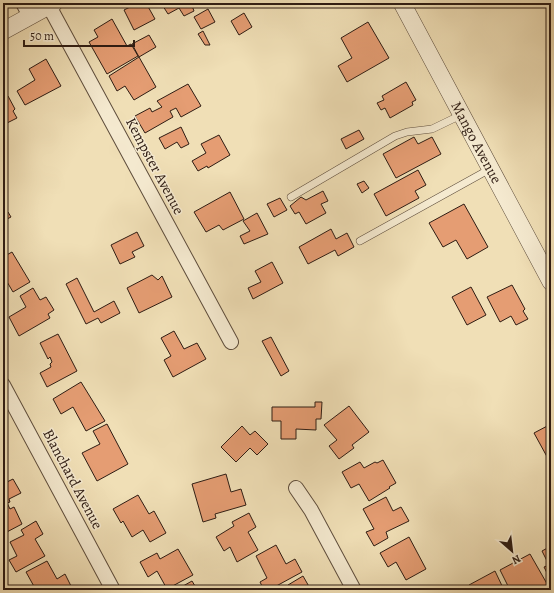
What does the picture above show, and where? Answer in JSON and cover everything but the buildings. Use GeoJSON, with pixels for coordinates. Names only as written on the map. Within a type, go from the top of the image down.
{"type":"FeatureCollection","features":[{"type":"Feature","properties":{"kind":"street","name":"Mango Avenue"},"geometry":{"type":"LineString","coordinates":[[402,3],[551,282]]}},
{"type":"Feature","properties":{"kind":"street"},"geometry":{"type":"LineString","coordinates":[[3,31],[27,10],[52,4]]}},
{"type":"Feature","properties":{"kind":"street","name":"Kempster Avenue"},"geometry":{"type":"LineString","coordinates":[[52,4],[231,342]]}},
{"type":"Feature","properties":{"kind":"street","name":"Blanchard Avenue"},"geometry":{"type":"LineString","coordinates":[[3,385],[113,590]]}},
{"type":"Feature","properties":{"kind":"street"},"geometry":{"type":"LineString","coordinates":[[296,488],[310,510],[354,590]]}},
{"type":"Feature","properties":{"kind":"lane"},"geometry":{"type":"LineString","coordinates":[[290,197],[395,136],[407,132],[432,129],[461,115]]}},
{"type":"Feature","properties":{"kind":"lane"},"geometry":{"type":"LineString","coordinates":[[360,241],[490,169]]}}]}
